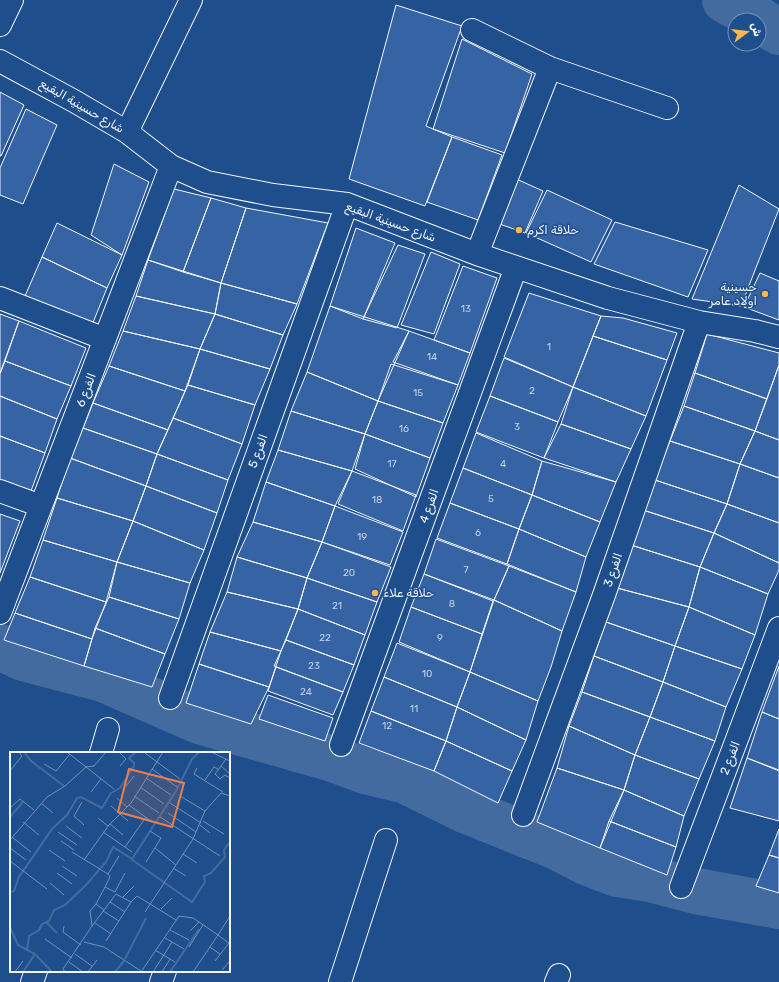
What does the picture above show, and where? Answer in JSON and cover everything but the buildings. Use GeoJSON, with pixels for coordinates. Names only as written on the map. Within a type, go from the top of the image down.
{"type":"FeatureCollection","features":[{"type":"Feature","properties":{"kind":"street"},"geometry":{"type":"LineString","coordinates":[[0,25],[12,0]]}},
{"type":"Feature","properties":{"kind":"street"},"geometry":{"type":"LineString","coordinates":[[127,132],[191,0]]}},
{"type":"Feature","properties":{"kind":"street"},"geometry":{"type":"LineString","coordinates":[[472,30],[550,68],[667,108]]}},
{"type":"Feature","properties":{"kind":"street","name":"شارع حسينية البقيع"},"geometry":{"type":"LineString","coordinates":[[0,61],[127,132],[171,166],[207,182],[272,195],[347,204],[477,254],[608,298],[699,322],[755,331],[779,337]]}},
{"type":"Feature","properties":{"kind":"street"},"geometry":{"type":"LineString","coordinates":[[477,254],[550,68]]}},
{"type":"Feature","properties":{"kind":"street","name":"الفرع 6"},"geometry":{"type":"LineString","coordinates":[[0,613],[171,166]]}},
{"type":"Feature","properties":{"kind":"street","name":"الفرع 5"},"geometry":{"type":"LineString","coordinates":[[170,698],[347,204]]}},
{"type":"Feature","properties":{"kind":"street","name":"الفرع 4"},"geometry":{"type":"LineString","coordinates":[[341,745],[516,267]]}},
{"type":"Feature","properties":{"kind":"street"},"geometry":{"type":"LineString","coordinates":[[0,298],[105,339]]}},
{"type":"Feature","properties":{"kind":"street","name":"الفرع 3"},"geometry":{"type":"LineString","coordinates":[[523,815],[607,588],[699,322]]}},
{"type":"Feature","properties":{"kind":"street"},"geometry":{"type":"LineString","coordinates":[[0,491],[41,506]]}},
{"type":"Feature","properties":{"kind":"street","name":"الفرع 2"},"geometry":{"type":"LineString","coordinates":[[681,888],[779,628]]}},
{"type":"Feature","properties":{"kind":"street"},"geometry":{"type":"LineString","coordinates":[[101,752],[108,729]]}},
{"type":"Feature","properties":{"kind":"street"},"geometry":{"type":"LineString","coordinates":[[340,982],[386,840]]}},
{"type":"Feature","properties":{"kind":"street"},"geometry":{"type":"LineString","coordinates":[[32,982],[36,972]]}},
{"type":"Feature","properties":{"kind":"street"},"geometry":{"type":"LineString","coordinates":[[161,982],[165,972]]}},
{"type":"Feature","properties":{"kind":"waterway"},"geometry":{"type":"LineString","coordinates":[[725,0],[779,32]]}},
{"type":"Feature","properties":{"kind":"waterway"},"geometry":{"type":"LineString","coordinates":[[0,647],[23,658],[103,679],[199,721],[330,758],[365,771],[406,781],[467,811],[557,847],[586,862],[617,874],[650,879],[696,891],[779,906]]}},
{"type":"Feature","properties":{"kind":"place","name":"حلاقة اكرم"},"geometry":{"type":"Point","coordinates":[519,230]}},
{"type":"Feature","properties":{"kind":"place","name":"حسينية اولاد عامر"},"geometry":{"type":"Point","coordinates":[765,294]}},
{"type":"Feature","properties":{"kind":"place","name":"حلاقة علاء"},"geometry":{"type":"Point","coordinates":[375,593]}}]}
